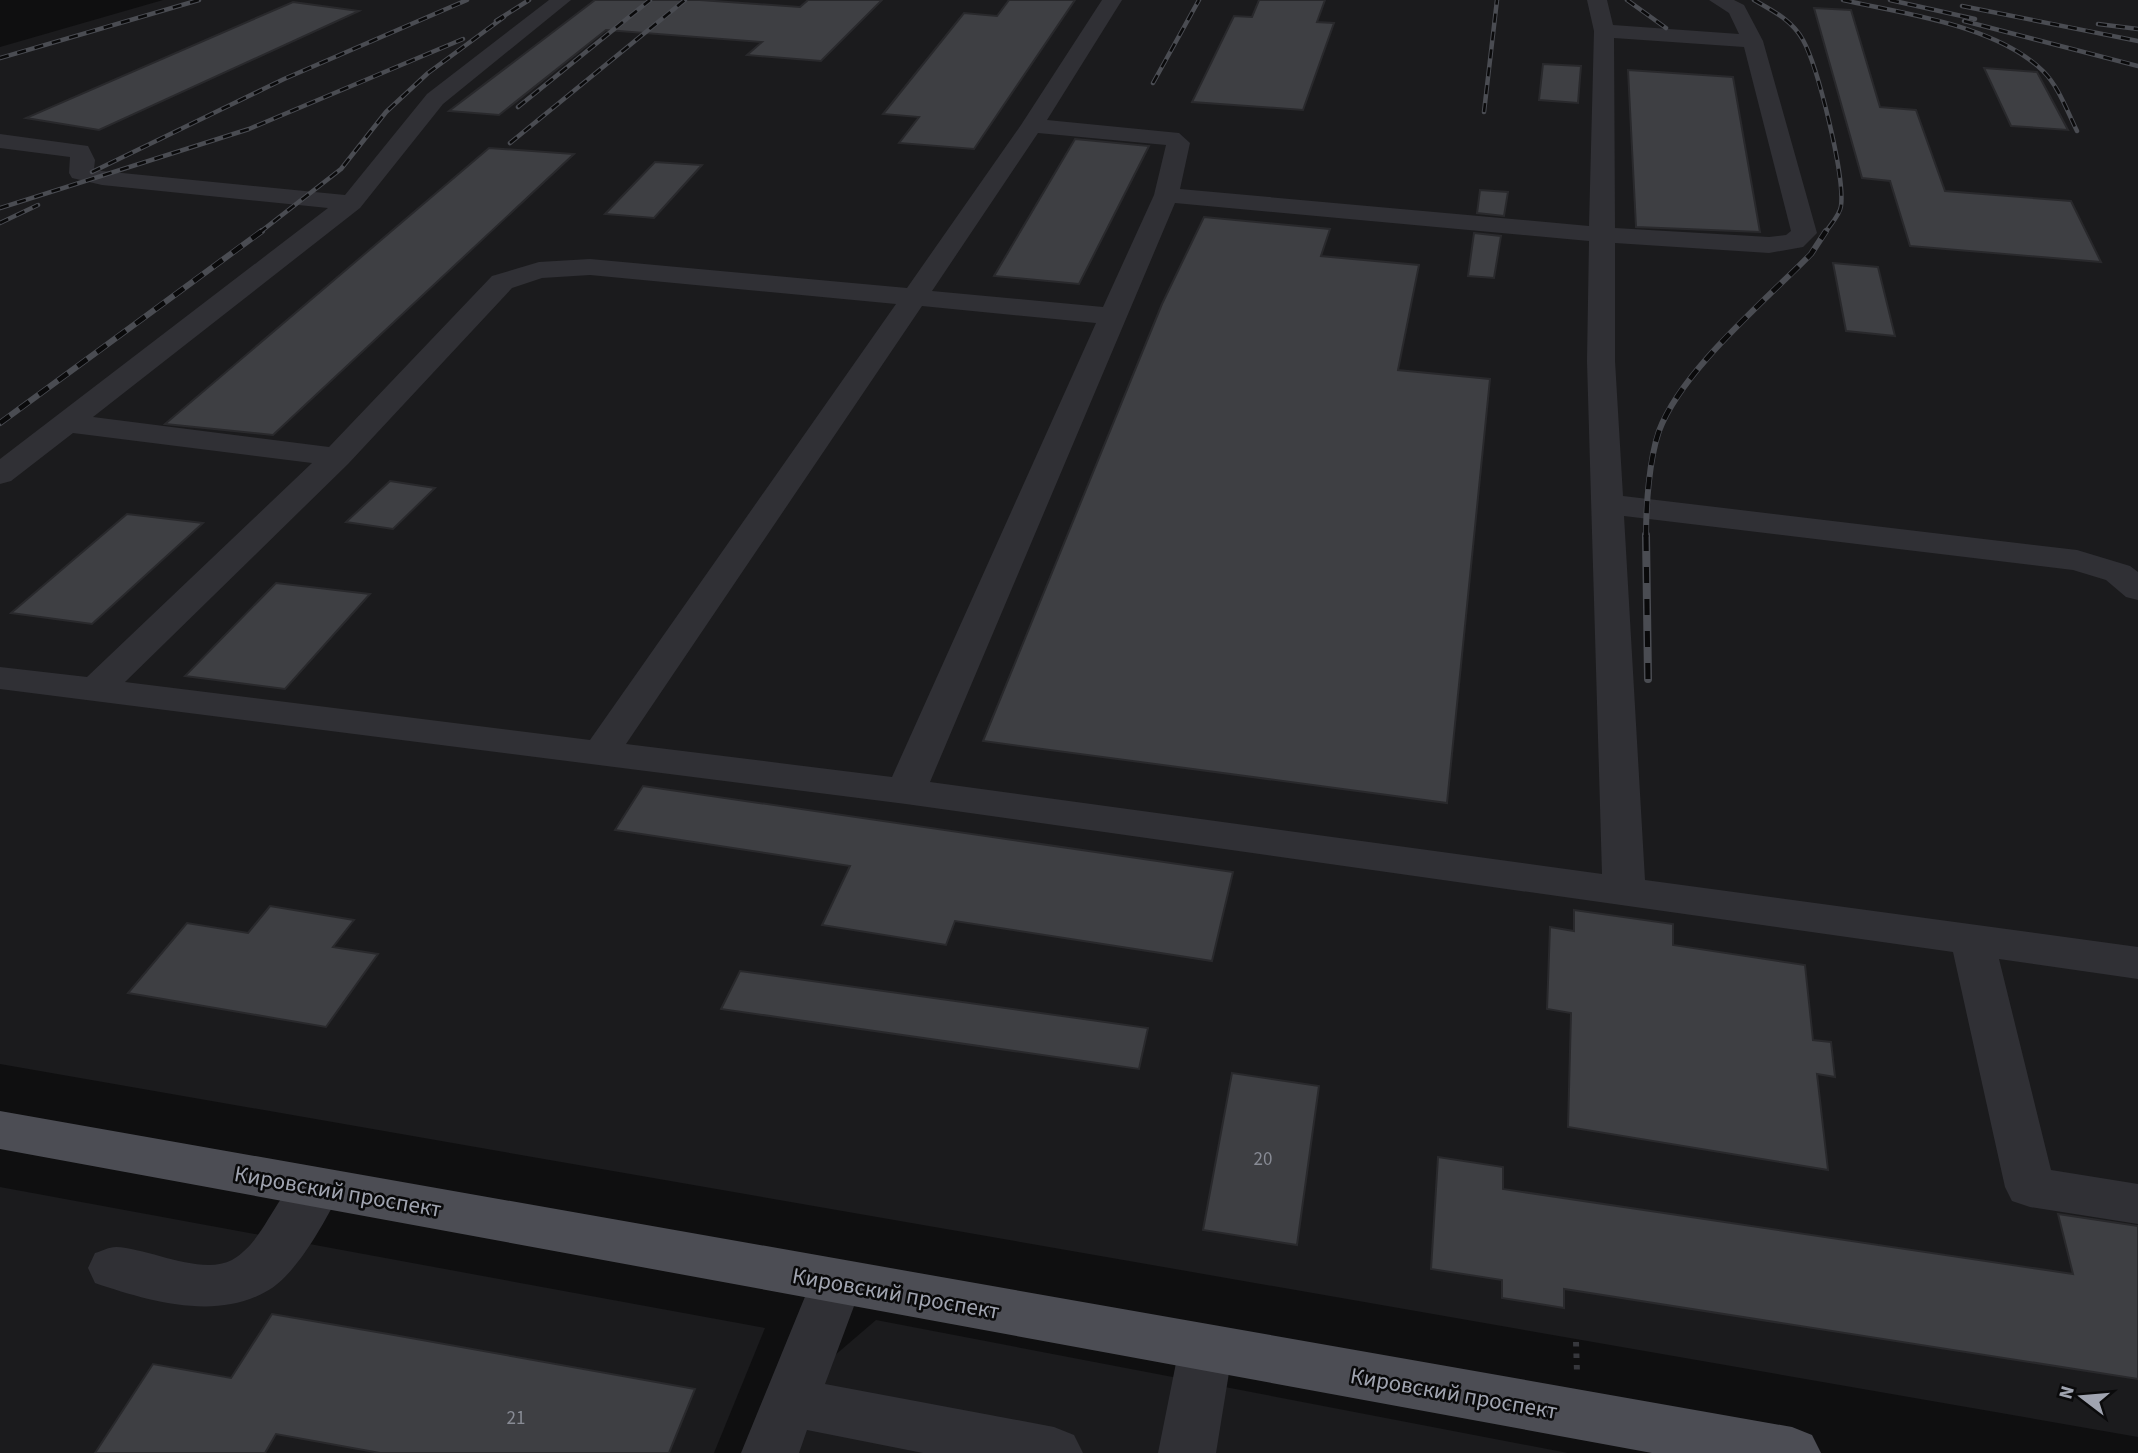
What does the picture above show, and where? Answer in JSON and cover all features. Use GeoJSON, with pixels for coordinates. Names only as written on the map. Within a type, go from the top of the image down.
{"type":"FeatureCollection","features":[{"type":"Feature","properties":{"kind":"main road","name":"Кировский проспект"},"geometry":{"type":"LineString","coordinates":[[0,1130],[1791,1453]]}},
{"type":"Feature","properties":{"kind":"street"},"geometry":{"type":"LineString","coordinates":[[0,474],[351,203],[435,99],[561,0]]}},
{"type":"Feature","properties":{"kind":"street"},"geometry":{"type":"LineString","coordinates":[[600,754],[1032,126],[1112,0]]}},
{"type":"Feature","properties":{"kind":"street"},"geometry":{"type":"LineString","coordinates":[[1597,0],[1604,31],[1601,361],[1624,893]]}},
{"type":"Feature","properties":{"kind":"street"},"geometry":{"type":"LineString","coordinates":[[1166,195],[1603,235],[1769,245],[1794,242],[1804,233],[1753,41],[1737,9],[1719,0]]}},
{"type":"Feature","properties":{"kind":"street"},"geometry":{"type":"LineString","coordinates":[[1604,31],[1753,41]]}},
{"type":"Feature","properties":{"kind":"street"},"geometry":{"type":"LineString","coordinates":[[906,791],[1166,195],[1178,143],[1171,138],[1032,126]]}},
{"type":"Feature","properties":{"kind":"street"},"geometry":{"type":"LineString","coordinates":[[0,141],[80,151],[83,160],[81,173],[102,178],[351,203]]}},
{"type":"Feature","properties":{"kind":"street"},"geometry":{"type":"LineString","coordinates":[[93,692],[337,457],[502,282],[538,270],[590,267],[1113,316]]}},
{"type":"Feature","properties":{"kind":"street"},"geometry":{"type":"LineString","coordinates":[[67,423],[337,457]]}},
{"type":"Feature","properties":{"kind":"street"},"geometry":{"type":"LineString","coordinates":[[1608,504],[2077,560],[2118,573],[2138,590]]}},
{"type":"Feature","properties":{"kind":"street"},"geometry":{"type":"LineString","coordinates":[[0,678],[93,692],[906,791],[2138,963]]}},
{"type":"Feature","properties":{"kind":"street"},"geometry":{"type":"LineString","coordinates":[[1973,941],[2030,1187],[2138,1204]]}},
{"type":"Feature","properties":{"kind":"street"},"geometry":{"type":"LineString","coordinates":[[114,1268],[211,1286],[241,1280],[263,1265],[317,1188]]}},
{"type":"Feature","properties":{"kind":"street"},"geometry":{"type":"LineString","coordinates":[[770,1453],[838,1282]]}},
{"type":"Feature","properties":{"kind":"street"},"geometry":{"type":"LineString","coordinates":[[1187,1453],[1206,1349]]}},
{"type":"Feature","properties":{"kind":"street"},"geometry":{"type":"LineString","coordinates":[[789,1402],[1054,1453]]}},
{"type":"Feature","properties":{"kind":"shaded area"},"geometry":{"type":"Polygon","coordinates":[[[163,0],[2138,0],[2138,1437],[0,1064],[0,47],[163,0]]]}},
{"type":"Feature","properties":{"kind":"shaded area"},"geometry":{"type":"Polygon","coordinates":[[[0,1187],[765,1328],[714,1453],[0,1453],[0,1187]]]}},
{"type":"Feature","properties":{"kind":"shaded area"},"geometry":{"type":"Polygon","coordinates":[[[876,1320],[1568,1453],[793,1453],[827,1362],[876,1320]]]}},
{"type":"Feature","properties":{"kind":"building"},"geometry":{"type":"Polygon","coordinates":[[[595,0],[700,0],[800,7],[808,0],[882,0],[821,61],[747,55],[762,42],[606,30],[499,115],[449,111],[595,0]]]}},
{"type":"Feature","properties":{"kind":"building"},"geometry":{"type":"Polygon","coordinates":[[[1009,0],[1075,0],[974,149],[899,143],[919,117],[883,114],[964,13],[997,16],[1009,0]]]}},
{"type":"Feature","properties":{"kind":"building"},"geometry":{"type":"Polygon","coordinates":[[[1259,0],[1325,0],[1317,22],[1334,23],[1303,110],[1192,102],[1234,16],[1252,17],[1259,0]]]}},
{"type":"Feature","properties":{"kind":"building"},"geometry":{"type":"Polygon","coordinates":[[[293,2],[359,11],[99,130],[26,118],[293,2]]]}},
{"type":"Feature","properties":{"kind":"building"},"geometry":{"type":"Polygon","coordinates":[[[1814,8],[1851,10],[1880,107],[1916,110],[1945,191],[2071,201],[2101,262],[1910,246],[1890,181],[1862,178],[1814,8]]]}},
{"type":"Feature","properties":{"kind":"building"},"geometry":{"type":"Polygon","coordinates":[[[1543,64],[1581,66],[1578,103],[1539,100],[1543,64]]]}},
{"type":"Feature","properties":{"kind":"building"},"geometry":{"type":"Polygon","coordinates":[[[1984,68],[2037,72],[2068,130],[2011,126],[1984,68]]]}},
{"type":"Feature","properties":{"kind":"building"},"geometry":{"type":"Polygon","coordinates":[[[1628,70],[1733,77],[1760,232],[1636,227],[1628,70]]]}},
{"type":"Feature","properties":{"kind":"building"},"geometry":{"type":"Polygon","coordinates":[[[1075,139],[1149,146],[1079,284],[994,276],[1075,139]]]}},
{"type":"Feature","properties":{"kind":"building"},"geometry":{"type":"Polygon","coordinates":[[[489,148],[574,154],[273,435],[165,424],[489,148]]]}},
{"type":"Feature","properties":{"kind":"building"},"geometry":{"type":"Polygon","coordinates":[[[655,162],[702,165],[654,218],[605,214],[655,162]]]}},
{"type":"Feature","properties":{"kind":"building"},"geometry":{"type":"Polygon","coordinates":[[[1480,190],[1508,192],[1504,216],[1477,213],[1480,190]]]}},
{"type":"Feature","properties":{"kind":"building"},"geometry":{"type":"Polygon","coordinates":[[[1204,217],[1330,229],[1321,256],[1419,265],[1398,370],[1490,379],[1447,803],[983,741],[1162,304],[1204,217]]]}},
{"type":"Feature","properties":{"kind":"building"},"geometry":{"type":"Polygon","coordinates":[[[1474,233],[1501,236],[1494,278],[1468,276],[1474,233]]]}},
{"type":"Feature","properties":{"kind":"building"},"geometry":{"type":"Polygon","coordinates":[[[1833,263],[1878,267],[1895,336],[1846,331],[1833,263]]]}},
{"type":"Feature","properties":{"kind":"building"},"geometry":{"type":"Polygon","coordinates":[[[390,481],[435,488],[393,529],[346,522],[390,481]]]}},
{"type":"Feature","properties":{"kind":"building"},"geometry":{"type":"Polygon","coordinates":[[[127,514],[203,523],[92,624],[11,613],[127,514]]]}},
{"type":"Feature","properties":{"kind":"building"},"geometry":{"type":"Polygon","coordinates":[[[276,583],[370,594],[285,689],[185,676],[276,583]]]}},
{"type":"Feature","properties":{"kind":"building"},"geometry":{"type":"Polygon","coordinates":[[[643,786],[1233,872],[1212,961],[955,921],[946,945],[822,925],[850,866],[615,830],[643,786]]]}},
{"type":"Feature","properties":{"kind":"building"},"geometry":{"type":"Polygon","coordinates":[[[270,906],[354,920],[333,947],[378,954],[326,1027],[128,993],[187,923],[248,933],[270,906]]]}},
{"type":"Feature","properties":{"kind":"building"},"geometry":{"type":"Polygon","coordinates":[[[1574,910],[1673,924],[1673,945],[1805,965],[1813,1040],[1831,1042],[1835,1077],[1817,1074],[1828,1170],[1568,1127],[1571,1013],[1547,1009],[1550,927],[1574,931],[1574,910]]]}},
{"type":"Feature","properties":{"kind":"building"},"geometry":{"type":"Polygon","coordinates":[[[740,971],[1148,1028],[1139,1069],[721,1009],[740,971]]]}},
{"type":"Feature","properties":{"kind":"building"},"geometry":{"type":"Polygon","coordinates":[[[1232,1073],[1319,1086],[1297,1245],[1203,1230],[1232,1073]]]}},
{"type":"Feature","properties":{"kind":"building"},"geometry":{"type":"Polygon","coordinates":[[[1438,1157],[1503,1167],[1503,1189],[2073,1274],[2058,1214],[2138,1226],[2138,1379],[1564,1289],[1564,1308],[1502,1298],[1502,1280],[1431,1269],[1438,1157]]]}},
{"type":"Feature","properties":{"kind":"building"},"geometry":{"type":"Polygon","coordinates":[[[272,1314],[695,1389],[669,1453],[380,1453],[276,1434],[265,1453],[95,1453],[153,1364],[231,1378],[272,1314]]]}},
{"type":"Feature","properties":{"kind":"railway"},"geometry":{"type":"LineString","coordinates":[[0,58],[199,0]]}},
{"type":"Feature","properties":{"kind":"railway"},"geometry":{"type":"LineString","coordinates":[[92,172],[284,79],[467,0]]}},
{"type":"Feature","properties":{"kind":"railway"},"geometry":{"type":"LineString","coordinates":[[496,21],[529,0]]}},
{"type":"Feature","properties":{"kind":"railway"},"geometry":{"type":"LineString","coordinates":[[518,107],[650,0]]}},
{"type":"Feature","properties":{"kind":"railway"},"geometry":{"type":"LineString","coordinates":[[510,143],[685,0]]}},
{"type":"Feature","properties":{"kind":"railway"},"geometry":{"type":"LineString","coordinates":[[1153,83],[1199,0]]}},
{"type":"Feature","properties":{"kind":"railway"},"geometry":{"type":"LineString","coordinates":[[1484,112],[1497,0]]}},
{"type":"Feature","properties":{"kind":"railway"},"geometry":{"type":"LineString","coordinates":[[1627,0],[1666,28]]}},
{"type":"Feature","properties":{"kind":"railway"},"geometry":{"type":"LineString","coordinates":[[1754,0],[1793,27],[1803,40],[1816,73],[1835,147],[1841,191],[1840,209],[1825,233]]}},
{"type":"Feature","properties":{"kind":"railway"},"geometry":{"type":"LineString","coordinates":[[1843,0],[1921,16],[2001,42],[2023,55],[2049,77],[2077,131]]}},
{"type":"Feature","properties":{"kind":"railway"},"geometry":{"type":"LineString","coordinates":[[1890,0],[1975,19]]}},
{"type":"Feature","properties":{"kind":"railway"},"geometry":{"type":"LineString","coordinates":[[1962,6],[2138,41]]}},
{"type":"Feature","properties":{"kind":"railway"},"geometry":{"type":"LineString","coordinates":[[259,233],[341,169],[386,112],[428,73],[504,17]]}},
{"type":"Feature","properties":{"kind":"railway"},"geometry":{"type":"LineString","coordinates":[[1964,21],[2138,66]]}},
{"type":"Feature","properties":{"kind":"railway"},"geometry":{"type":"LineString","coordinates":[[2098,24],[2138,29]]}},
{"type":"Feature","properties":{"kind":"railway"},"geometry":{"type":"LineString","coordinates":[[0,208],[249,129],[463,39]]}},
{"type":"Feature","properties":{"kind":"railway"},"geometry":{"type":"LineString","coordinates":[[0,223],[38,205]]}},
{"type":"Feature","properties":{"kind":"railway"},"geometry":{"type":"LineString","coordinates":[[0,423],[262,231]]}},
{"type":"Feature","properties":{"kind":"railway"},"geometry":{"type":"LineString","coordinates":[[1646,536],[1650,469],[1659,431],[1670,408],[1705,361],[1811,254],[1826,231]]}},
{"type":"Feature","properties":{"kind":"railway"},"geometry":{"type":"LineString","coordinates":[[1646,536],[1648,679]]}}]}
